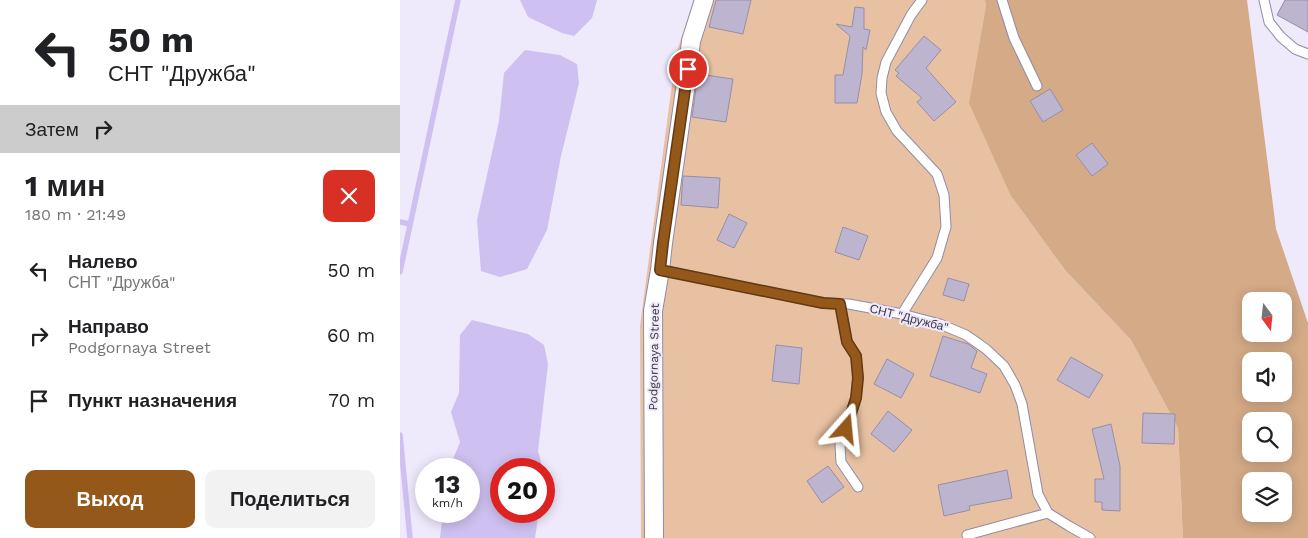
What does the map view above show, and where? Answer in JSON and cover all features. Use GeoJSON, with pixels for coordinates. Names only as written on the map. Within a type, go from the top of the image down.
{"type":"FeatureCollection","features":[{"type":"Feature","properties":{"kind":"street","name":"Podgornaya Street"},"geometry":{"type":"LineString","coordinates":[[654,538],[653,311],[691,41],[704,0]]}},
{"type":"Feature","properties":{"kind":"lane"},"geometry":{"type":"LineString","coordinates":[[902,314],[937,258],[946,228],[944,194],[937,174],[897,131],[886,112],[882,93],[882,78],[886,62],[911,15],[922,0]]}},
{"type":"Feature","properties":{"kind":"lane"},"geometry":{"type":"LineString","coordinates":[[1002,0],[1014,38],[1037,86]]}},
{"type":"Feature","properties":{"kind":"lane"},"geometry":{"type":"LineString","coordinates":[[1264,0],[1269,22],[1295,50],[1308,54]]}},
{"type":"Feature","properties":{"kind":"lane","name":"СНТ \"Дружба\""},"geometry":{"type":"LineString","coordinates":[[660,270],[823,303],[849,304],[902,314],[940,324],[966,335],[986,348],[1004,366],[1015,385],[1022,404],[1038,494],[1048,513]]}},
{"type":"Feature","properties":{"kind":"lane"},"geometry":{"type":"LineString","coordinates":[[840,304],[847,342],[856,356],[858,378],[856,398],[840,445],[841,462],[858,487]]}},
{"type":"Feature","properties":{"kind":"lane"},"geometry":{"type":"LineString","coordinates":[[967,535],[1048,513],[1090,538]]}},
{"type":"Feature","properties":{"kind":"shaded area"},"geometry":{"type":"Polygon","coordinates":[[[520,0],[597,0],[592,18],[574,36],[562,33],[528,17],[520,0]]]}},
{"type":"Feature","properties":{"kind":"shaded area"},"geometry":{"type":"Polygon","coordinates":[[[694,0],[985,0],[1011,196],[1065,270],[1131,340],[1178,428],[1183,538],[641,538],[640,326],[676,54],[694,0]]]}},
{"type":"Feature","properties":{"kind":"shaded area"},"geometry":{"type":"Polygon","coordinates":[[[985,0],[1247,0],[1276,229],[1308,323],[1308,538],[1183,538],[1178,428],[1131,340],[1065,270],[1011,196],[969,103],[986,7],[985,0]]]}},
{"type":"Feature","properties":{"kind":"shaded area"},"geometry":{"type":"Polygon","coordinates":[[[525,50],[560,55],[577,64],[579,83],[561,156],[547,230],[527,269],[500,277],[481,271],[477,220],[499,121],[504,73],[525,50]]]}},
{"type":"Feature","properties":{"kind":"shaded area"},"geometry":{"type":"Polygon","coordinates":[[[472,320],[528,334],[544,345],[548,364],[538,451],[540,458],[490,458],[490,523],[537,523],[535,538],[440,538],[442,523],[480,523],[480,458],[453,458],[460,442],[451,412],[459,393],[460,335],[472,320]]]}},
{"type":"Feature","properties":{"kind":"building"},"geometry":{"type":"Polygon","coordinates":[[[716,0],[751,0],[743,34],[709,27],[716,0]]]}},
{"type":"Feature","properties":{"kind":"building"},"geometry":{"type":"Polygon","coordinates":[[[1285,0],[1308,0],[1308,32],[1277,15],[1285,0]]]}},
{"type":"Feature","properties":{"kind":"building"},"geometry":{"type":"Polygon","coordinates":[[[855,7],[864,8],[864,29],[870,30],[866,50],[863,47],[862,74],[857,103],[835,103],[835,75],[843,75],[850,36],[836,24],[852,27],[855,7]]]}},
{"type":"Feature","properties":{"kind":"building"},"geometry":{"type":"Polygon","coordinates":[[[924,36],[941,50],[926,68],[956,102],[934,121],[917,102],[922,98],[896,76],[899,73],[895,70],[924,36]]]}},
{"type":"Feature","properties":{"kind":"building"},"geometry":{"type":"Polygon","coordinates":[[[698,74],[733,79],[726,122],[692,117],[698,74]]]}},
{"type":"Feature","properties":{"kind":"building"},"geometry":{"type":"Polygon","coordinates":[[[1050,89],[1063,110],[1043,122],[1030,101],[1050,89]]]}},
{"type":"Feature","properties":{"kind":"building"},"geometry":{"type":"Polygon","coordinates":[[[1092,143],[1108,164],[1092,176],[1076,155],[1092,143]]]}},
{"type":"Feature","properties":{"kind":"building"},"geometry":{"type":"Polygon","coordinates":[[[683,176],[720,178],[718,208],[681,205],[683,176]]]}},
{"type":"Feature","properties":{"kind":"building"},"geometry":{"type":"Polygon","coordinates":[[[729,214],[747,223],[734,248],[717,240],[729,214]]]}},
{"type":"Feature","properties":{"kind":"building"},"geometry":{"type":"Polygon","coordinates":[[[843,227],[868,236],[859,260],[835,252],[843,227]]]}},
{"type":"Feature","properties":{"kind":"building"},"geometry":{"type":"Polygon","coordinates":[[[948,278],[969,284],[964,301],[943,295],[948,278]]]}},
{"type":"Feature","properties":{"kind":"building"},"geometry":{"type":"Polygon","coordinates":[[[943,336],[968,344],[977,351],[971,368],[987,374],[980,393],[930,376],[943,336]]]}},
{"type":"Feature","properties":{"kind":"building"},"geometry":{"type":"Polygon","coordinates":[[[776,345],[802,348],[799,384],[772,381],[776,345]]]}},
{"type":"Feature","properties":{"kind":"building"},"geometry":{"type":"Polygon","coordinates":[[[1071,357],[1103,375],[1089,398],[1057,380],[1071,357]]]}},
{"type":"Feature","properties":{"kind":"building"},"geometry":{"type":"Polygon","coordinates":[[[887,359],[914,374],[901,398],[874,384],[887,359]]]}},
{"type":"Feature","properties":{"kind":"building"},"geometry":{"type":"Polygon","coordinates":[[[888,411],[912,430],[894,452],[871,434],[888,411]]]}},
{"type":"Feature","properties":{"kind":"building"},"geometry":{"type":"Polygon","coordinates":[[[1143,413],[1175,414],[1174,444],[1142,443],[1143,413]]]}},
{"type":"Feature","properties":{"kind":"building"},"geometry":{"type":"Polygon","coordinates":[[[1111,424],[1120,466],[1120,511],[1102,510],[1102,502],[1095,502],[1095,479],[1104,479],[1092,429],[1111,424]]]}},
{"type":"Feature","properties":{"kind":"building"},"geometry":{"type":"Polygon","coordinates":[[[828,466],[844,487],[822,503],[807,481],[828,466]]]}},
{"type":"Feature","properties":{"kind":"building"},"geometry":{"type":"Polygon","coordinates":[[[1007,470],[1012,498],[969,506],[970,510],[944,516],[938,485],[1007,470]]]}},
{"type":"Feature","properties":{"kind":"waterway"},"geometry":{"type":"LineString","coordinates":[[400,272],[458,0]]}},
{"type":"Feature","properties":{"kind":"waterway"},"geometry":{"type":"LineString","coordinates":[[400,222],[410,224]]}},
{"type":"Feature","properties":{"kind":"waterway"},"geometry":{"type":"LineString","coordinates":[[400,435],[410,538]]}},
{"type":"Feature","properties":{"kind":"route"},"geometry":{"type":"LineString","coordinates":[[688,69],[660,270],[823,303],[840,304],[847,342],[856,356],[858,378],[856,398],[846,429]]}}]}
